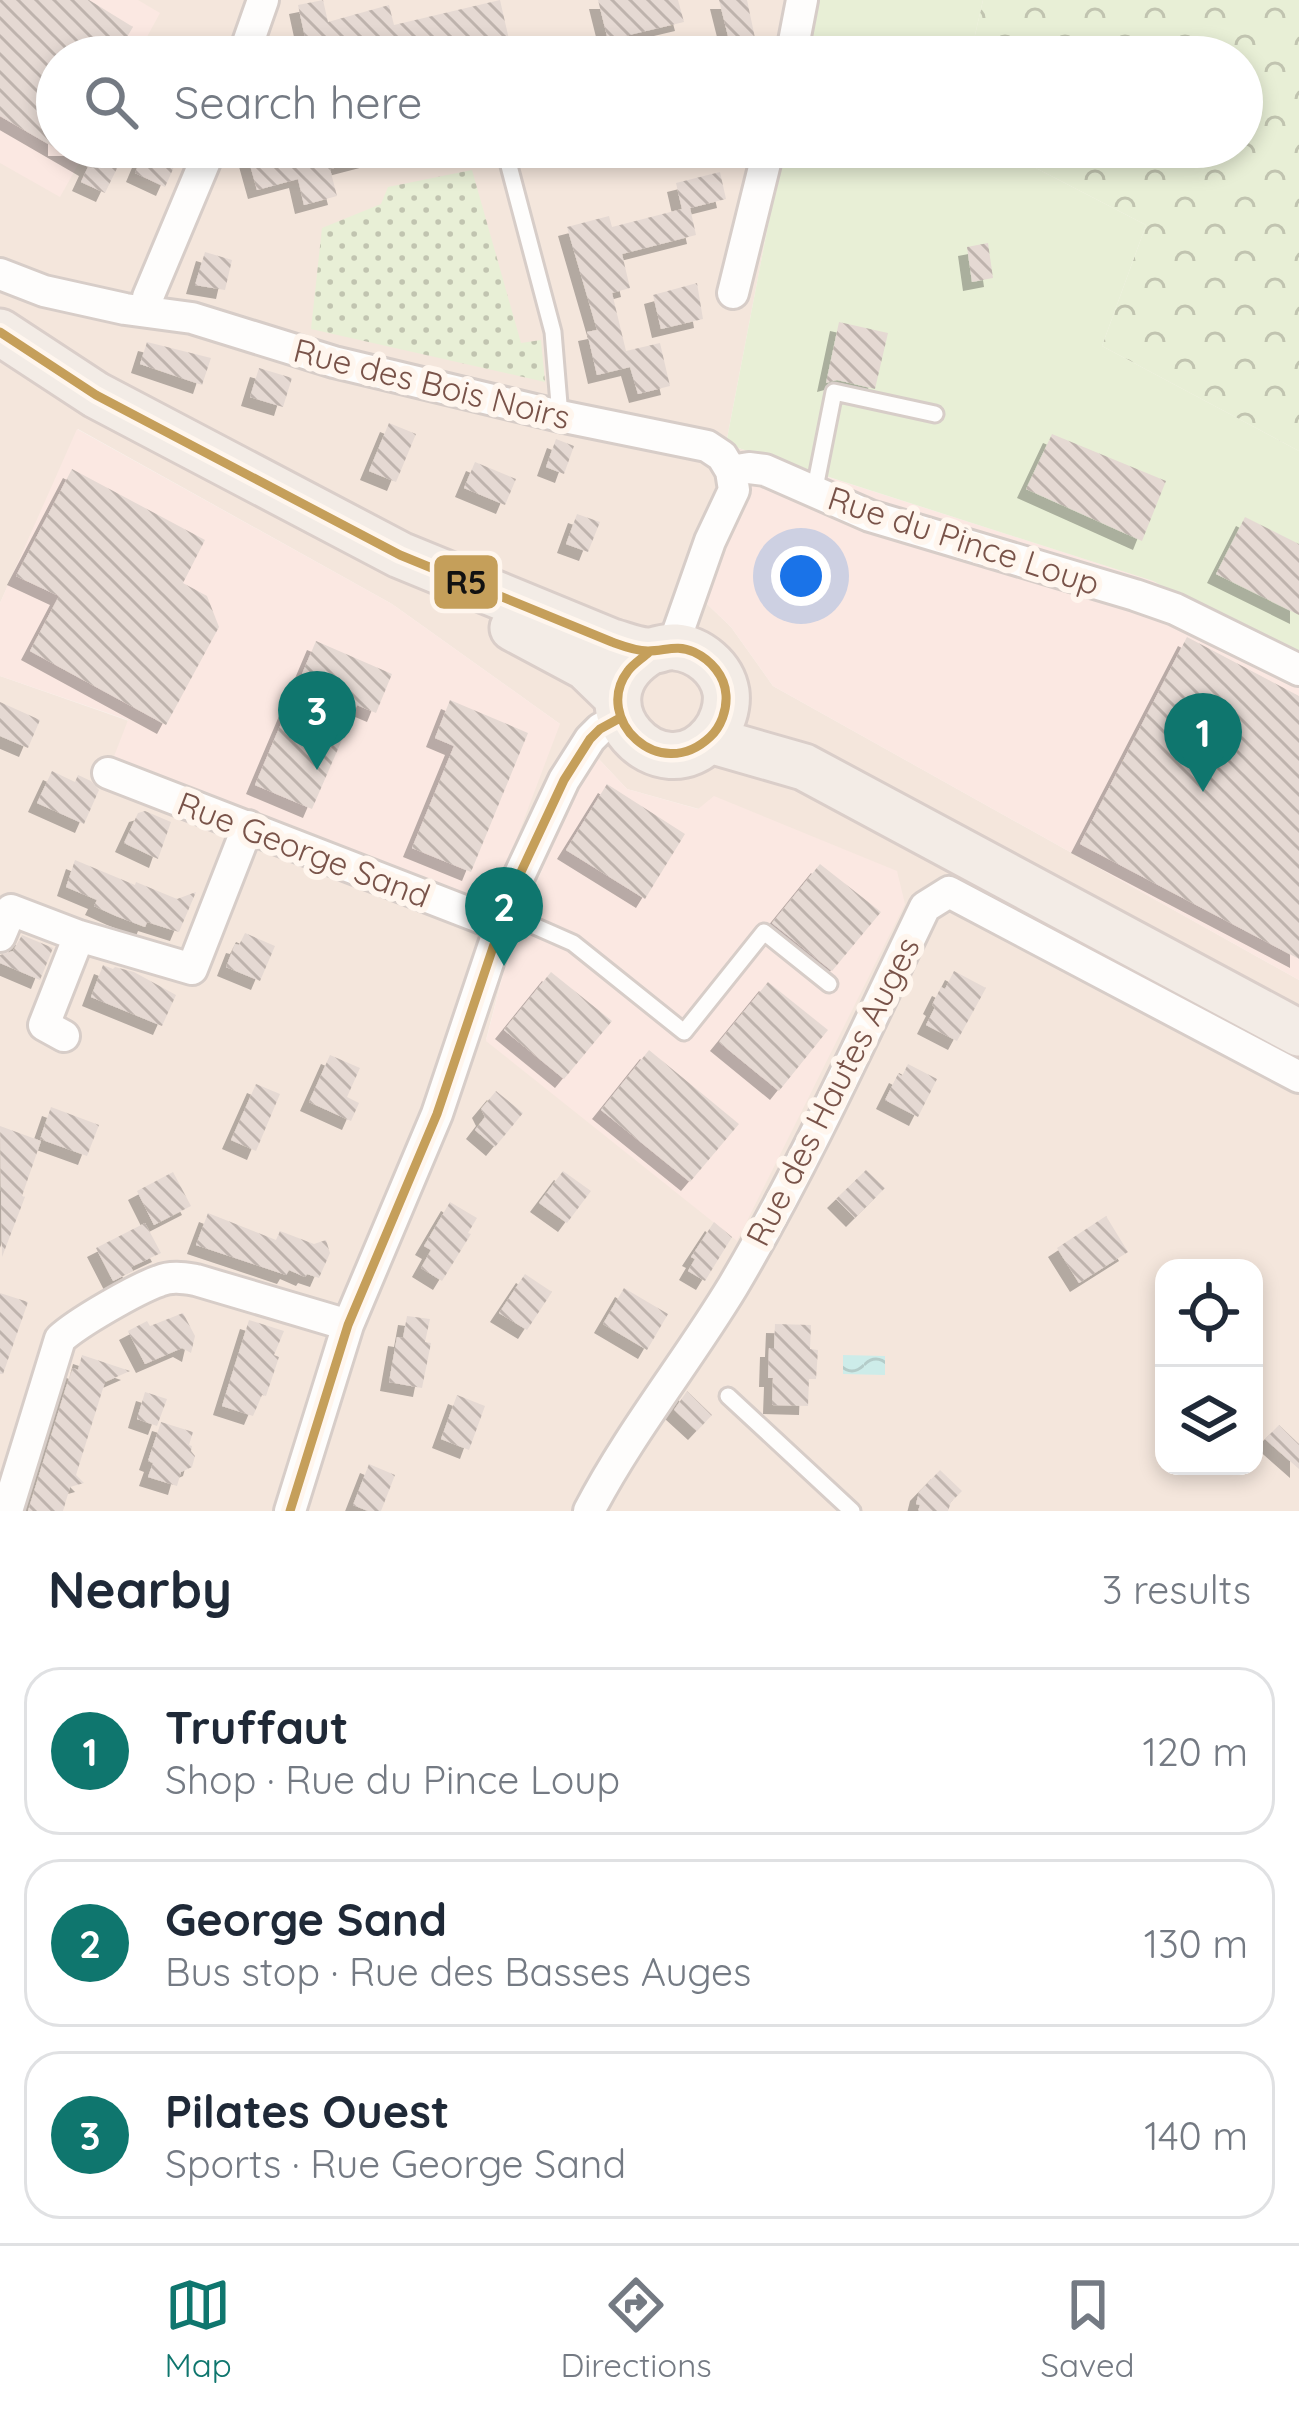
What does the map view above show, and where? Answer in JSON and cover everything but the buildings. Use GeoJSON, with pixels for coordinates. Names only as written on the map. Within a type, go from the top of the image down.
{"type":"FeatureCollection","features":[{"type":"Feature","properties":{"kind":"main road"},"geometry":{"type":"LineString","coordinates":[[0,332],[96,394],[400,555],[612,642],[691,650],[706,659],[725,687],[718,721],[695,751],[659,754],[642,747],[586,667],[478,610],[400,555]]}},
{"type":"Feature","properties":{"kind":"main road"},"geometry":{"type":"LineString","coordinates":[[619,708],[622,678],[631,664],[661,649]]}},
{"type":"Feature","properties":{"kind":"main road"},"geometry":{"type":"LineString","coordinates":[[718,721],[770,733],[804,767],[1299,1033]]}},
{"type":"Feature","properties":{"kind":"street"},"geometry":{"type":"LineString","coordinates":[[250,36],[263,0]]}},
{"type":"Feature","properties":{"kind":"street"},"geometry":{"type":"LineString","coordinates":[[795,36],[802,0]]}},
{"type":"Feature","properties":{"kind":"street"},"geometry":{"type":"LineString","coordinates":[[137,310],[148,297],[203,168]]}},
{"type":"Feature","properties":{"kind":"street"},"geometry":{"type":"LineString","coordinates":[[733,293],[764,168]]}},
{"type":"Feature","properties":{"kind":"street","name":"Rue des Bois Noirs"},"geometry":{"type":"LineString","coordinates":[[0,274],[44,291],[192,318],[334,362],[707,446],[722,456],[731,471]]}},
{"type":"Feature","properties":{"kind":"street","name":"Rue du Pince Loup"},"geometry":{"type":"LineString","coordinates":[[731,471],[765,470],[870,516],[1175,609],[1299,670]]}},
{"type":"Feature","properties":{"kind":"street"},"geometry":{"type":"LineString","coordinates":[[661,649],[734,490],[731,471]]}},
{"type":"Feature","properties":{"kind":"street"},"geometry":{"type":"LineString","coordinates":[[290,1511],[348,1325],[437,1114],[512,891],[564,781],[590,739],[619,708]]}},
{"type":"Feature","properties":{"kind":"street","name":"Rue George Sand"},"geometry":{"type":"LineString","coordinates":[[108,773],[502,919]]}},
{"type":"Feature","properties":{"kind":"street"},"geometry":{"type":"LineString","coordinates":[[0,936],[10,910],[192,969],[248,826]]}},
{"type":"Feature","properties":{"kind":"street","name":"Rue des Hautes Auges"},"geometry":{"type":"LineString","coordinates":[[589,1511],[614,1463],[732,1287],[783,1196],[925,907],[949,892],[1299,1077]]}},
{"type":"Feature","properties":{"kind":"street"},"geometry":{"type":"LineString","coordinates":[[64,1036],[44,1024],[79,936]]}},
{"type":"Feature","properties":{"kind":"street"},"geometry":{"type":"LineString","coordinates":[[7,1511],[11,1453],[60,1339],[71,1328],[159,1280],[196,1280],[348,1325]]}},
{"type":"Feature","properties":{"kind":"lane"},"geometry":{"type":"LineString","coordinates":[[510,168],[554,332],[560,416]]}},
{"type":"Feature","properties":{"kind":"lane"},"geometry":{"type":"LineString","coordinates":[[814,493],[834,392],[935,414]]}},
{"type":"Feature","properties":{"kind":"lane"},"geometry":{"type":"LineString","coordinates":[[502,919],[573,943],[684,1032],[764,932],[830,984]]}},
{"type":"Feature","properties":{"kind":"lane"},"geometry":{"type":"LineString","coordinates":[[728,1396],[852,1511]]}},
{"type":"Feature","properties":{"kind":"shaded area"},"geometry":{"type":"Polygon","coordinates":[[[0,0],[812,0],[805,36],[36,36],[36,168],[779,168],[726,444],[744,450],[707,604],[731,627],[773,686],[1299,980],[1299,1511],[0,1511],[0,676],[129,721],[114,759],[248,811],[560,724],[392,604],[78,429],[0,603],[0,0]],[[596,756],[575,790],[509,949],[486,1040],[699,809],[627,789],[596,756]]]}},
{"type":"Feature","properties":{"kind":"shaded area"},"geometry":{"type":"Polygon","coordinates":[[[0,0],[138,0],[160,13],[147,36],[36,36],[36,168],[76,168],[60,197],[0,163],[0,0]]]}},
{"type":"Feature","properties":{"kind":"shaded area"},"geometry":{"type":"Polygon","coordinates":[[[77,429],[392,604],[560,724],[498,888],[467,898],[113,759],[128,720],[0,676],[0,603],[77,429]]]}},
{"type":"Feature","properties":{"kind":"shaded area"},"geometry":{"type":"Polygon","coordinates":[[[744,450],[1153,581],[1299,660],[1299,980],[773,686],[731,627],[707,604],[744,450]]]}},
{"type":"Feature","properties":{"kind":"shaded area"},"geometry":{"type":"Polygon","coordinates":[[[595,755],[627,789],[698,809],[714,796],[897,871],[905,904],[737,1241],[486,1041],[509,950],[575,790],[595,755]]]}},
{"type":"Feature","properties":{"kind":"green space"},"geometry":{"type":"Polygon","coordinates":[[[812,0],[983,0],[975,36],[805,36],[812,0]]]}},
{"type":"Feature","properties":{"kind":"green space"},"geometry":{"type":"Polygon","coordinates":[[[983,0],[1299,0],[1299,451],[1102,346],[1146,225],[1036,168],[1263,168],[1263,36],[975,36],[983,0]]]}},
{"type":"Feature","properties":{"kind":"green space"},"geometry":{"type":"Polygon","coordinates":[[[779,168],[1036,168],[1146,225],[1102,346],[1299,451],[1299,660],[1153,581],[726,444],[779,168]]]}},
{"type":"Feature","properties":{"kind":"green space"},"geometry":{"type":"Polygon","coordinates":[[[472,170],[521,343],[541,340],[545,382],[311,329],[322,228],[381,204],[388,187],[472,170]]]}},
{"type":"Feature","properties":{"kind":"water"},"geometry":{"type":"Polygon","coordinates":[[[843,1355],[885,1356],[885,1375],[843,1374],[843,1355]]]}},
{"type":"Feature","properties":{"kind":"transit line","name":"R5"},"geometry":{"type":"LineString","coordinates":[[0,332],[96,395],[400,555],[625,647],[682,648],[700,655],[720,675],[725,706],[714,733],[690,750],[671,754],[652,750],[625,725],[618,708],[619,689],[628,671],[649,652]]}},
{"type":"Feature","properties":{"kind":"transit line","name":"R5"},"geometry":{"type":"LineString","coordinates":[[290,1511],[348,1325],[437,1114],[512,891],[564,780],[590,739],[620,718]]}},
{"type":"Feature","properties":{"kind":"place","name":"Pilates Ouest"},"geometry":{"type":"Point","coordinates":[317,770]}},
{"type":"Feature","properties":{"kind":"place","name":"Truffaut"},"geometry":{"type":"Point","coordinates":[1203,792]}},
{"type":"Feature","properties":{"kind":"place","name":"George Sand"},"geometry":{"type":"Point","coordinates":[504,966]}}]}
